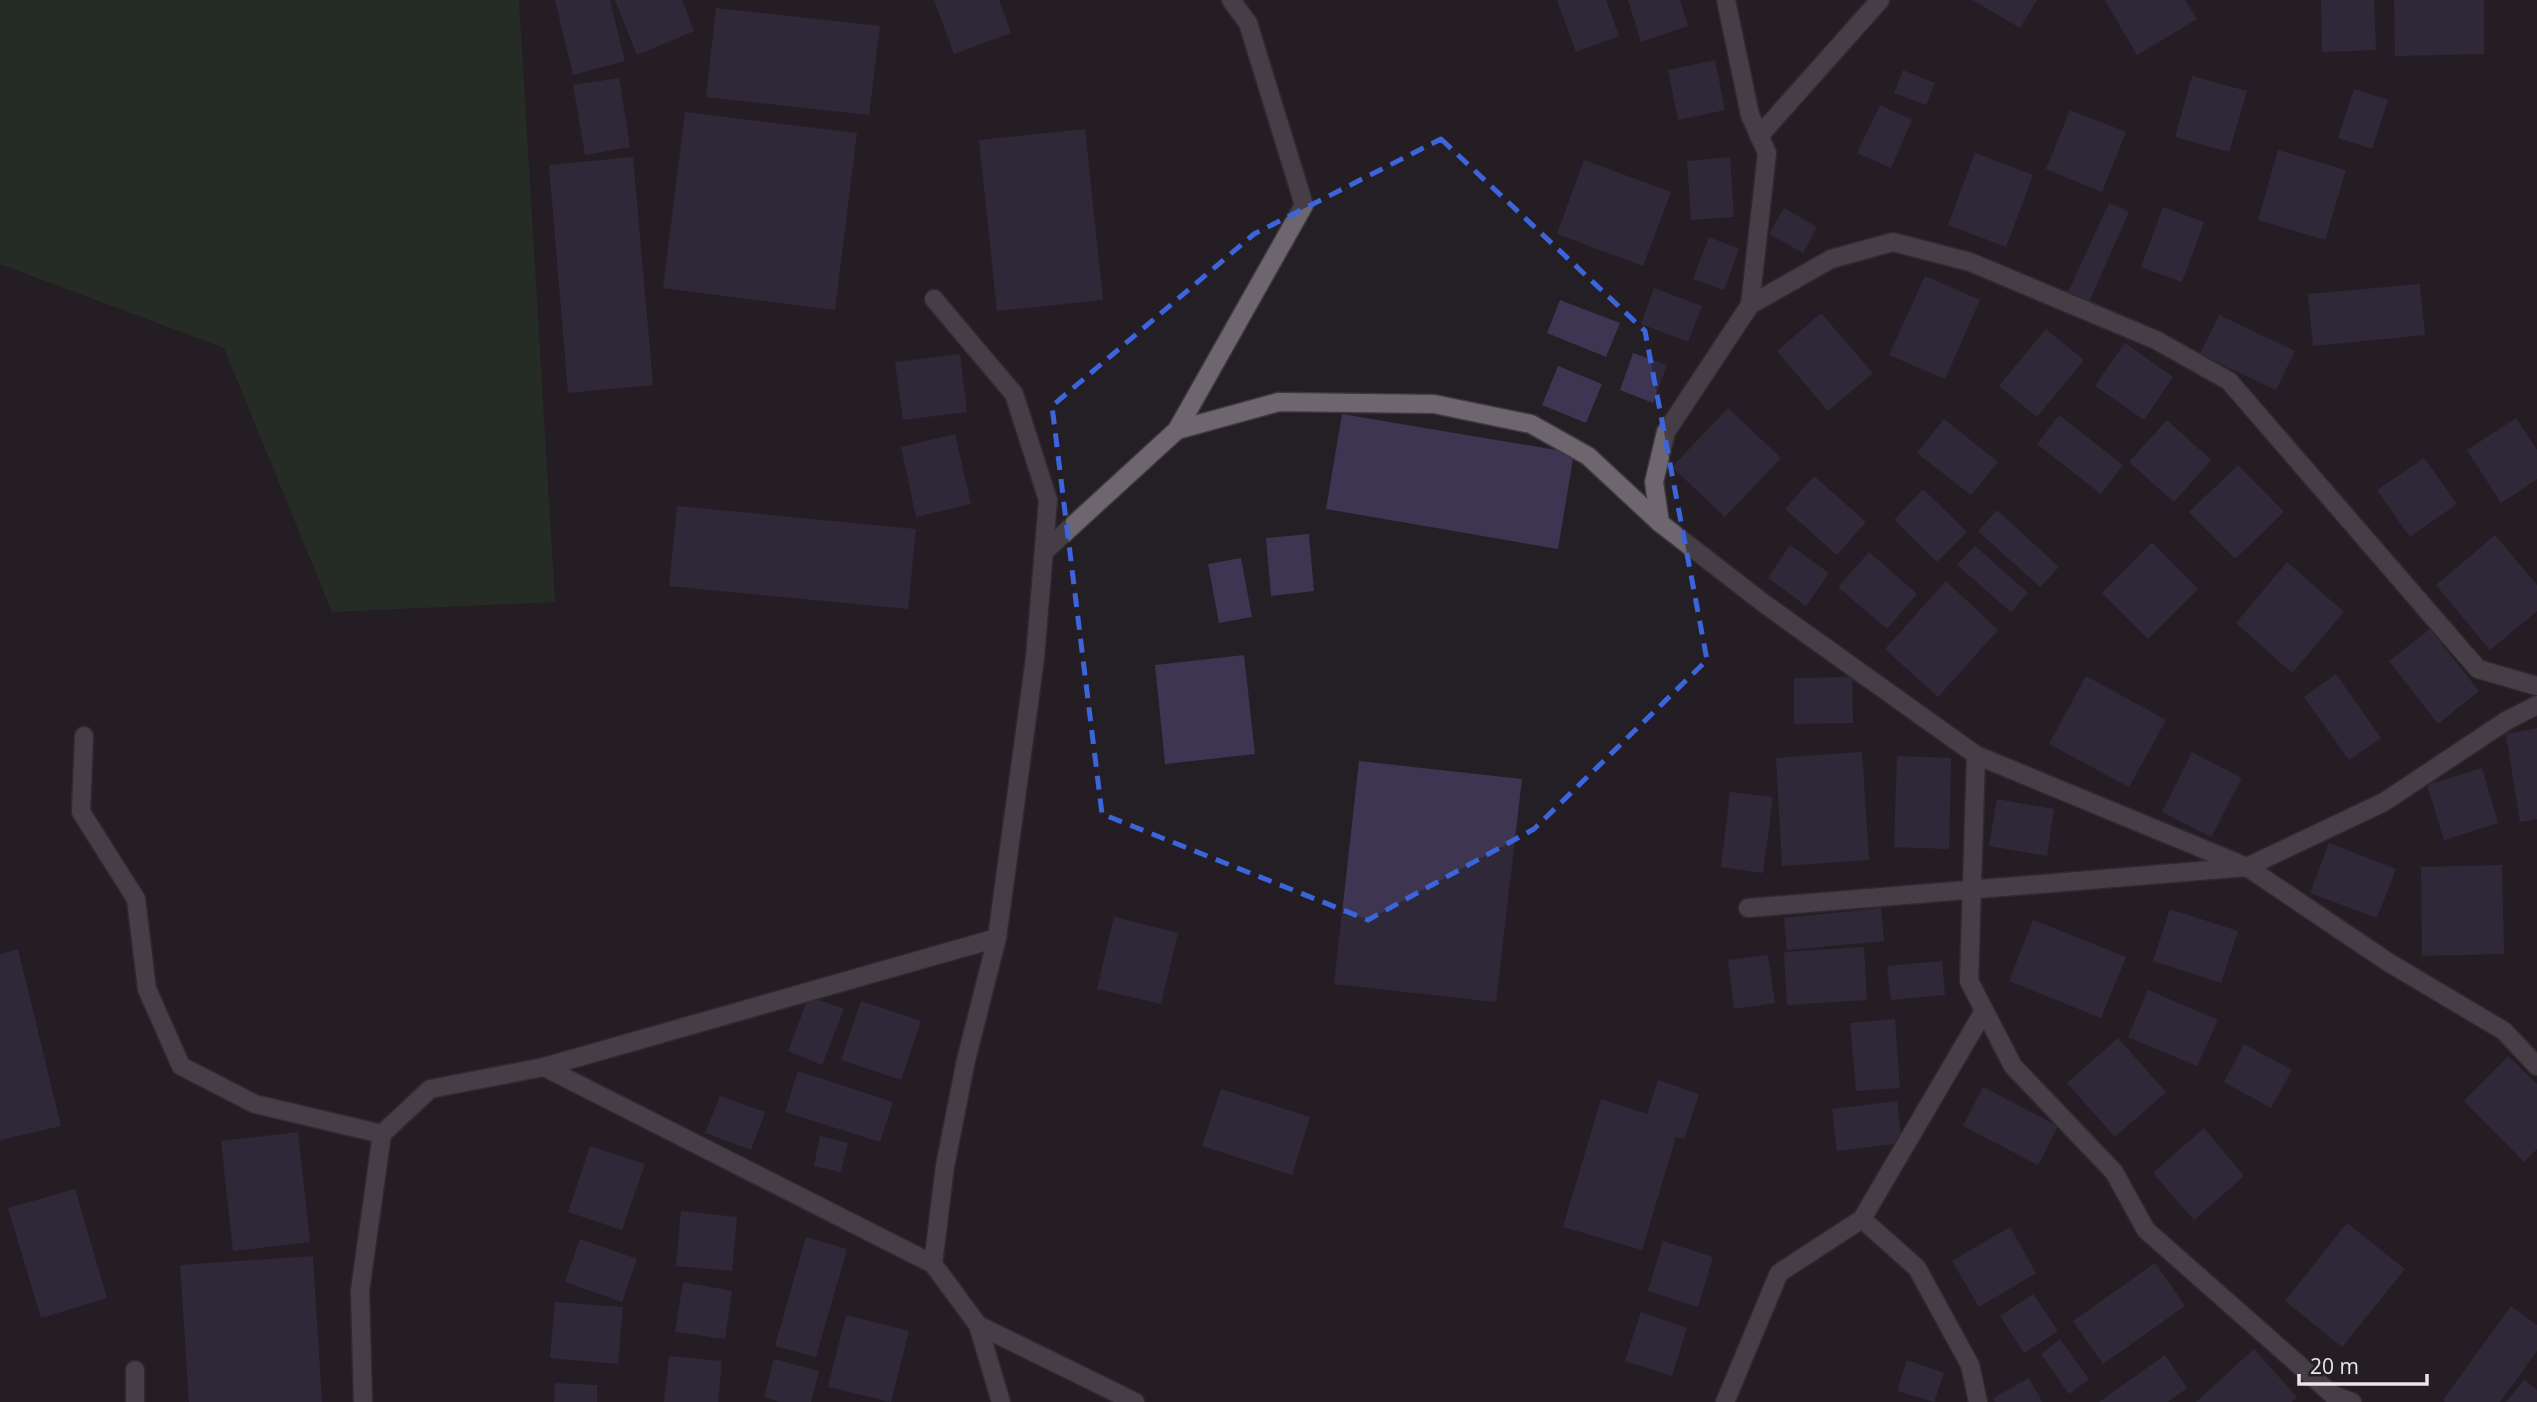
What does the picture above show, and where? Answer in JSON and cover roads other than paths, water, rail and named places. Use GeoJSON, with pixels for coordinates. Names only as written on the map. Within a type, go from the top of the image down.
{"type":"FeatureCollection","features":[{"type":"Feature","properties":{"kind":"street"},"geometry":{"type":"LineString","coordinates":[[1046,550],[1177,430],[1304,205],[1248,23],[1231,0]]}},
{"type":"Feature","properties":{"kind":"street"},"geometry":{"type":"LineString","coordinates":[[1726,0],[1750,115],[1767,153],[1750,305]]}},
{"type":"Feature","properties":{"kind":"street"},"geometry":{"type":"LineString","coordinates":[[1759,136],[1880,0]]}},
{"type":"Feature","properties":{"kind":"street"},"geometry":{"type":"LineString","coordinates":[[1660,523],[1654,482],[1666,432],[1750,305],[1831,259],[1893,242],[1970,262],[2156,340],[2229,381],[2478,669],[2537,686]]}},
{"type":"Feature","properties":{"kind":"street"},"geometry":{"type":"LineString","coordinates":[[933,1264],[944,1167],[966,1060],[997,938],[1035,658],[1046,550],[1048,500],[1014,394],[934,299]]}},
{"type":"Feature","properties":{"kind":"street"},"geometry":{"type":"LineString","coordinates":[[1177,430],[1279,402],[1434,404],[1531,424],[1588,456],[1660,523],[1766,605],[1976,755],[2247,867],[2388,962],[2504,1031],[2537,1066]]}},
{"type":"Feature","properties":{"kind":"street"},"geometry":{"type":"LineString","coordinates":[[1748,908],[2247,867],[2384,802],[2506,721],[2537,705]]}},
{"type":"Feature","properties":{"kind":"street"},"geometry":{"type":"LineString","coordinates":[[84,736],[81,812],[136,900],[147,989],[180,1066],[255,1104],[382,1134]]}},
{"type":"Feature","properties":{"kind":"street"},"geometry":{"type":"LineString","coordinates":[[1976,755],[1969,981],[2013,1066],[2114,1172],[2146,1230],[2333,1395],[2352,1402]]}},
{"type":"Feature","properties":{"kind":"street"},"geometry":{"type":"LineString","coordinates":[[363,1402],[360,1292],[382,1134],[430,1089],[544,1067],[997,938]]}},
{"type":"Feature","properties":{"kind":"street"},"geometry":{"type":"LineString","coordinates":[[1726,1402],[1779,1273],[1862,1219],[1984,1011]]}},
{"type":"Feature","properties":{"kind":"street"},"geometry":{"type":"LineString","coordinates":[[544,1067],[933,1264],[978,1325],[1001,1402]]}},
{"type":"Feature","properties":{"kind":"street"},"geometry":{"type":"LineString","coordinates":[[1862,1219],[1917,1268],[1970,1365],[1978,1402]]}},
{"type":"Feature","properties":{"kind":"street"},"geometry":{"type":"LineString","coordinates":[[978,1325],[1135,1402]]}},
{"type":"Feature","properties":{"kind":"street"},"geometry":{"type":"LineString","coordinates":[[135,1370],[135,1402]]}}]}
